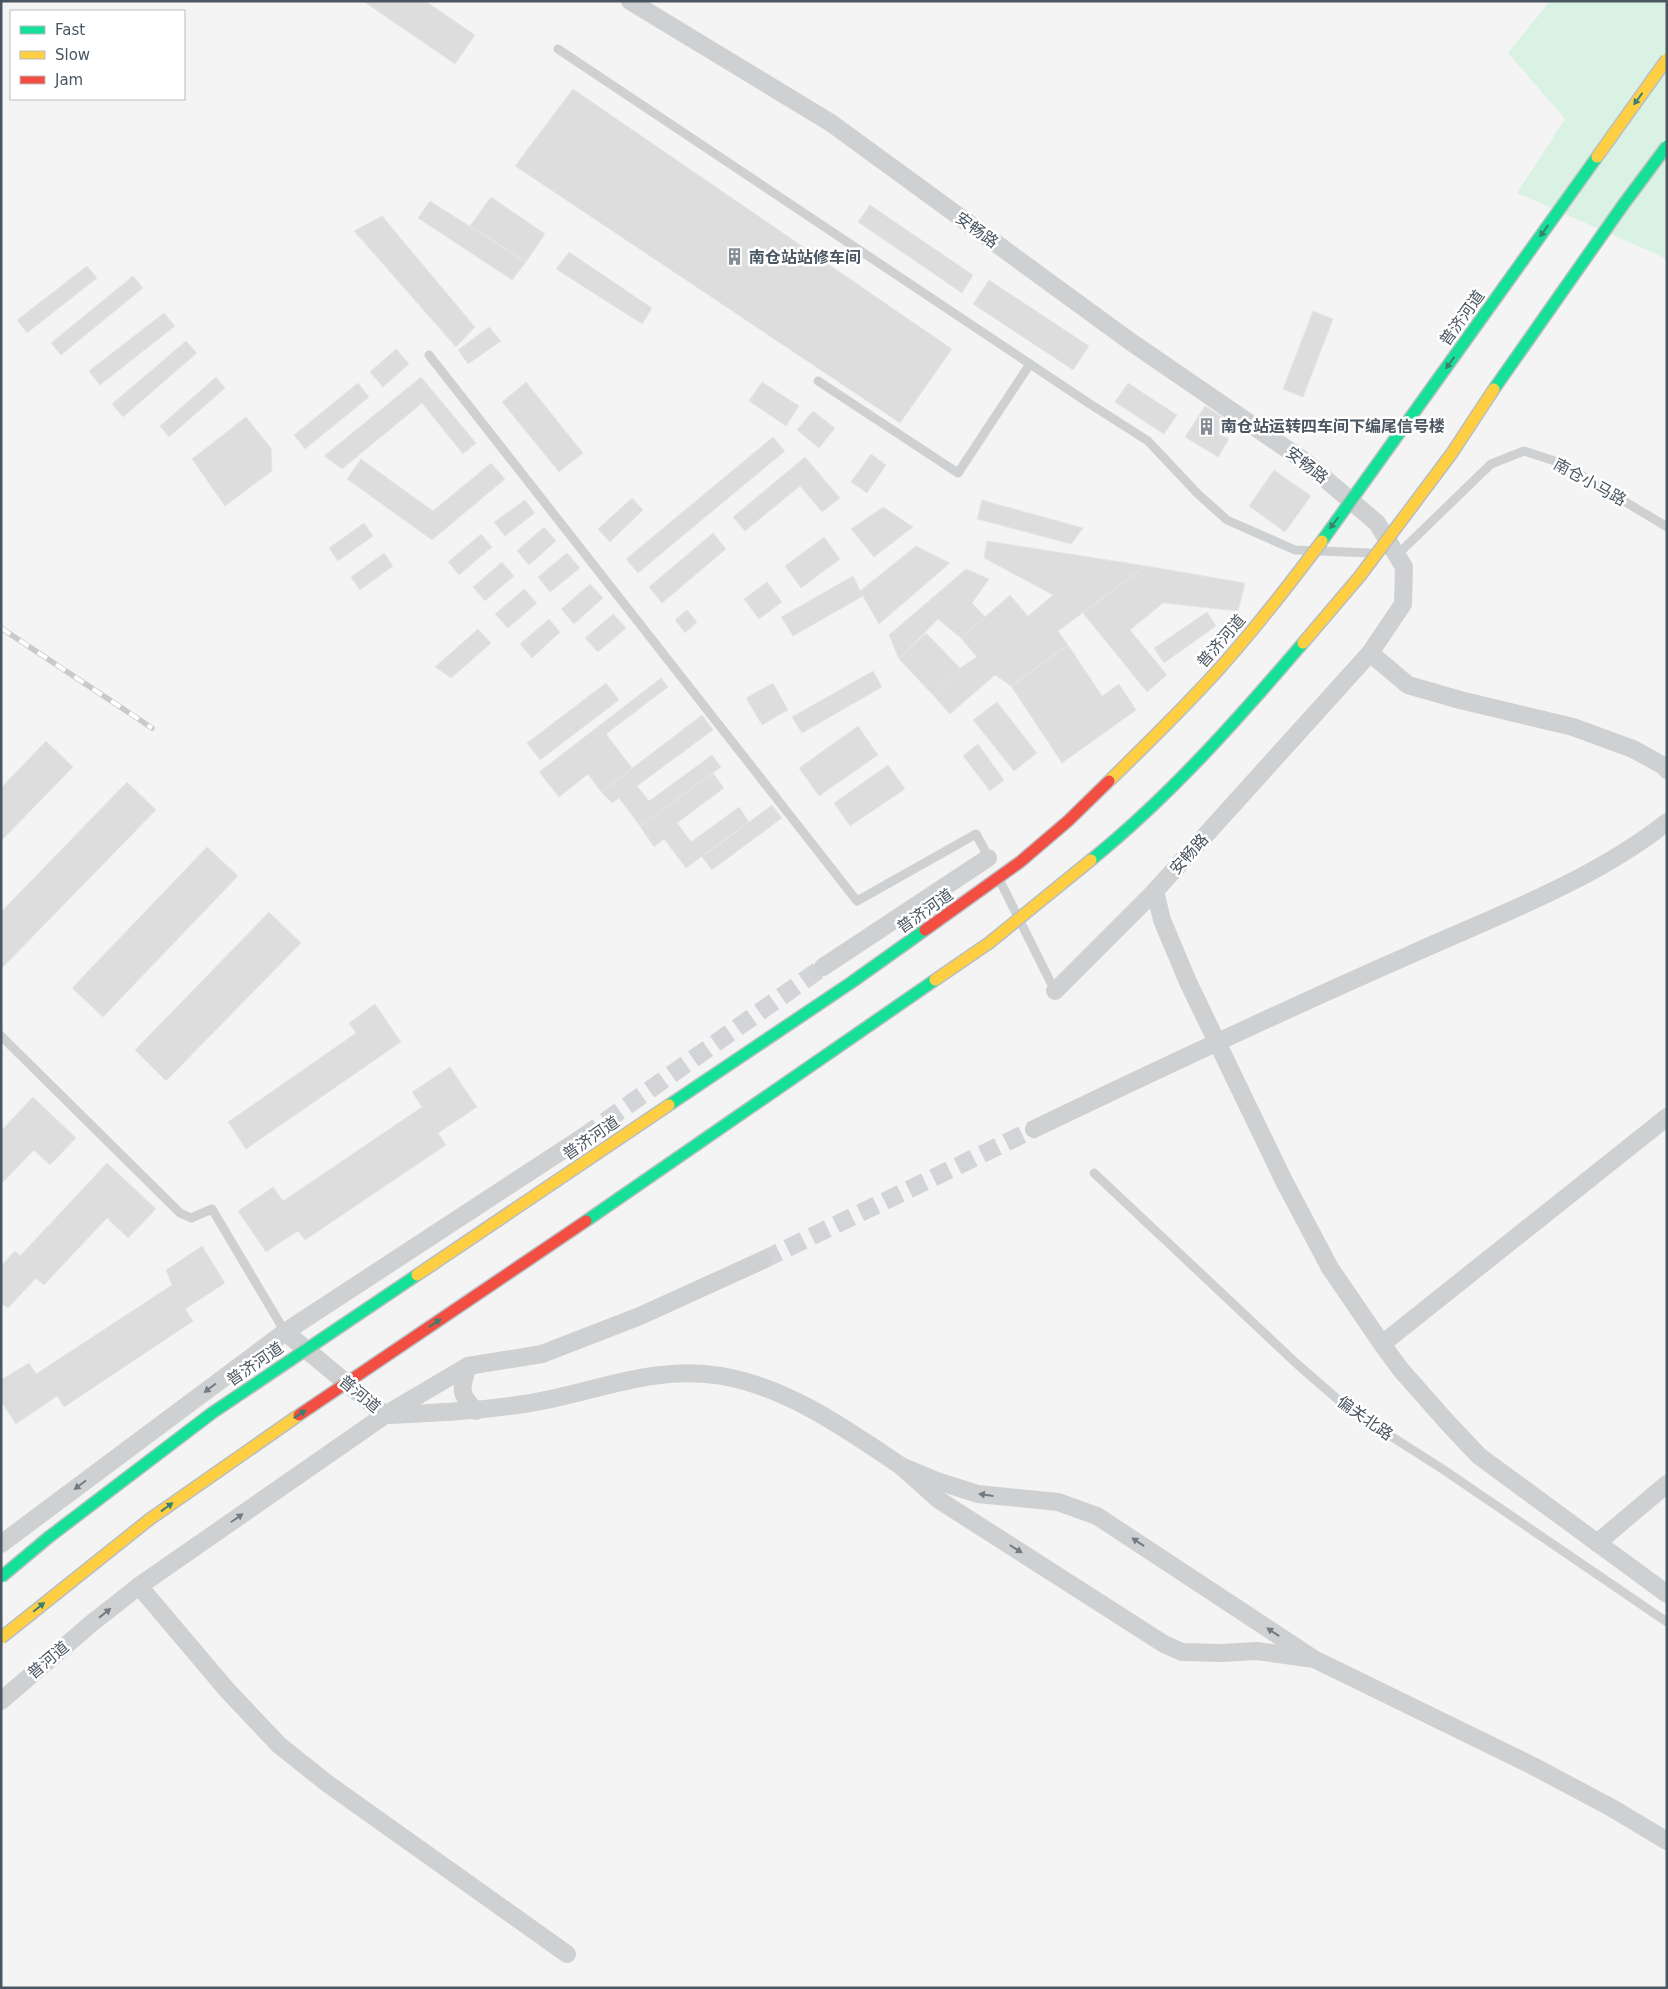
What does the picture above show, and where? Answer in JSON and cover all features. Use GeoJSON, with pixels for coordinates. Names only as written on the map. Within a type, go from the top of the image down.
{"type":"FeatureCollection","features":[{"type":"Feature","properties":{"kind":"highway","name":"普济河道"},"geometry":{"type":"LineString","coordinates":[[1,1577],[49,1537],[212,1413],[852,982],[1020,862],[1068,821],[1168,723],[1220,668],[1276,602],[1363,485],[1667,59]]}},
{"type":"Feature","properties":{"kind":"highway"},"geometry":{"type":"LineString","coordinates":[[1,1638],[158,1513],[989,942],[1118,838],[1171,789],[1235,722],[1360,576],[1447,460],[1617,213],[1667,146]]}},
{"type":"Feature","properties":{"kind":"street","name":"安畅路"},"geometry":{"type":"LineString","coordinates":[[630,1],[831,123],[1131,342],[1303,460],[1377,523],[1404,567],[1403,604],[1370,653],[1155,891],[1055,991]]}},
{"type":"Feature","properties":{"kind":"street"},"geometry":{"type":"LineString","coordinates":[[1370,653],[1408,685],[1460,700],[1573,727],[1633,749],[1664,766],[1667,770]]}},
{"type":"Feature","properties":{"kind":"street"},"geometry":{"type":"LineString","coordinates":[[1034,1129],[1216,1041],[1561,887],[1639,844],[1667,822]]}},
{"type":"Feature","properties":{"kind":"street"},"geometry":{"type":"LineString","coordinates":[[823,967],[988,858]]}},
{"type":"Feature","properties":{"kind":"street"},"geometry":{"type":"LineString","coordinates":[[1155,891],[1166,928],[1188,982],[1284,1181],[1330,1268],[1382,1344],[1414,1385],[1480,1456],[1667,1594]]}},
{"type":"Feature","properties":{"kind":"street"},"geometry":{"type":"LineString","coordinates":[[1382,1344],[1667,1117]]}},
{"type":"Feature","properties":{"kind":"street"},"geometry":{"type":"LineString","coordinates":[[1,1544],[285,1332],[583,1137]]}},
{"type":"Feature","properties":{"kind":"street"},"geometry":{"type":"LineString","coordinates":[[385,1415],[468,1366],[542,1354],[640,1316],[763,1260]]}},
{"type":"Feature","properties":{"kind":"street","name":"普河道"},"geometry":{"type":"LineString","coordinates":[[1,1700],[139,1586],[385,1415],[285,1332]]}},
{"type":"Feature","properties":{"kind":"street"},"geometry":{"type":"LineString","coordinates":[[468,1366],[462,1391],[464,1399],[476,1410]]}},
{"type":"Feature","properties":{"kind":"street"},"geometry":{"type":"LineString","coordinates":[[385,1415],[476,1410],[526,1404],[651,1375],[690,1374],[722,1376],[750,1383],[784,1395],[843,1426],[901,1466],[939,1500],[1164,1644],[1182,1652],[1222,1653],[1257,1651],[1314,1658]]}},
{"type":"Feature","properties":{"kind":"street"},"geometry":{"type":"LineString","coordinates":[[901,1466],[944,1484],[978,1494],[1058,1502],[1097,1516],[1314,1658],[1533,1766],[1612,1808],[1667,1841]]}},
{"type":"Feature","properties":{"kind":"street"},"geometry":{"type":"LineString","coordinates":[[1597,1542],[1667,1484]]}},
{"type":"Feature","properties":{"kind":"street"},"geometry":{"type":"LineString","coordinates":[[139,1586],[227,1690],[279,1744],[328,1784],[567,1954]]}},
{"type":"Feature","properties":{"kind":"lane"},"geometry":{"type":"LineString","coordinates":[[558,49],[1030,364],[1148,440],[1198,494],[1227,520],[1295,550],[1397,555]]}},
{"type":"Feature","properties":{"kind":"lane"},"geometry":{"type":"LineString","coordinates":[[429,355],[857,900],[976,834],[1055,991]]}},
{"type":"Feature","properties":{"kind":"lane"},"geometry":{"type":"LineString","coordinates":[[818,380],[958,473],[1030,364]]}},
{"type":"Feature","properties":{"kind":"lane","name":"南仓小马路"},"geometry":{"type":"LineString","coordinates":[[1397,555],[1491,464],[1524,451],[1561,463],[1667,527]]}},
{"type":"Feature","properties":{"kind":"lane"},"geometry":{"type":"LineString","coordinates":[[1,1036],[180,1214],[191,1218],[212,1209],[285,1332]]}},
{"type":"Feature","properties":{"kind":"lane","name":"偏关北路"},"geometry":{"type":"LineString","coordinates":[[1094,1173],[1297,1364],[1350,1410],[1444,1470],[1667,1622]]}},
{"type":"Feature","properties":{"kind":"green space"},"geometry":{"type":"Polygon","coordinates":[[[1550,1],[1667,1],[1667,259],[1517,193],[1565,119],[1508,53],[1550,1]]]}},
{"type":"Feature","properties":{"kind":"building"},"geometry":{"type":"Polygon","coordinates":[[[363,1],[425,1],[475,35],[455,64],[363,1]]]}},
{"type":"Feature","properties":{"kind":"building","name":"南仓站站修车间"},"geometry":{"type":"Polygon","coordinates":[[[573,89],[952,349],[900,423],[515,166],[573,89]]]}},
{"type":"Feature","properties":{"kind":"building"},"geometry":{"type":"Polygon","coordinates":[[[491,197],[545,234],[526,262],[470,226],[491,197]]]}},
{"type":"Feature","properties":{"kind":"building"},"geometry":{"type":"Polygon","coordinates":[[[430,201],[526,262],[512,280],[418,218],[430,201]]]}},
{"type":"Feature","properties":{"kind":"building"},"geometry":{"type":"Polygon","coordinates":[[[870,205],[973,275],[962,293],[858,222],[870,205]]]}},
{"type":"Feature","properties":{"kind":"building"},"geometry":{"type":"Polygon","coordinates":[[[382,216],[475,327],[456,347],[354,231],[382,216]]]}},
{"type":"Feature","properties":{"kind":"building"},"geometry":{"type":"Polygon","coordinates":[[[569,252],[652,308],[642,324],[556,269],[569,252]]]}},
{"type":"Feature","properties":{"kind":"building"},"geometry":{"type":"Polygon","coordinates":[[[87,266],[97,278],[27,333],[17,320],[87,266]]]}},
{"type":"Feature","properties":{"kind":"building"},"geometry":{"type":"Polygon","coordinates":[[[133,276],[143,288],[61,355],[51,343],[133,276]]]}},
{"type":"Feature","properties":{"kind":"building"},"geometry":{"type":"Polygon","coordinates":[[[989,280],[1089,346],[1073,370],[973,304],[989,280]]]}},
{"type":"Feature","properties":{"kind":"building"},"geometry":{"type":"Polygon","coordinates":[[[1313,311],[1333,319],[1303,397],[1283,389],[1313,311]]]}},
{"type":"Feature","properties":{"kind":"building"},"geometry":{"type":"Polygon","coordinates":[[[164,313],[175,326],[100,385],[89,371],[164,313]]]}},
{"type":"Feature","properties":{"kind":"building"},"geometry":{"type":"Polygon","coordinates":[[[489,327],[501,341],[468,364],[458,350],[489,327]]]}},
{"type":"Feature","properties":{"kind":"building"},"geometry":{"type":"Polygon","coordinates":[[[186,341],[197,353],[123,417],[112,404],[186,341]]]}},
{"type":"Feature","properties":{"kind":"building"},"geometry":{"type":"Polygon","coordinates":[[[396,349],[409,364],[383,387],[370,372],[396,349]]]}},
{"type":"Feature","properties":{"kind":"building"},"geometry":{"type":"Polygon","coordinates":[[[216,377],[225,388],[169,437],[160,426],[216,377]]]}},
{"type":"Feature","properties":{"kind":"building"},"geometry":{"type":"Polygon","coordinates":[[[421,377],[476,443],[463,454],[422,403],[342,469],[324,456],[421,377]]]}},
{"type":"Feature","properties":{"kind":"building"},"geometry":{"type":"Polygon","coordinates":[[[526,382],[583,453],[559,472],[502,402],[526,382]]]}},
{"type":"Feature","properties":{"kind":"building"},"geometry":{"type":"Polygon","coordinates":[[[762,382],[799,406],[786,426],[749,401],[762,382]]]}},
{"type":"Feature","properties":{"kind":"building"},"geometry":{"type":"Polygon","coordinates":[[[358,383],[369,397],[305,449],[294,435],[358,383]]]}},
{"type":"Feature","properties":{"kind":"building"},"geometry":{"type":"Polygon","coordinates":[[[1128,383],[1177,415],[1164,434],[1115,402],[1128,383]]]}},
{"type":"Feature","properties":{"kind":"building","name":"南仓站运转四车间下编尾信号楼"},"geometry":{"type":"Polygon","coordinates":[[[1205,406],[1226,419],[1218,433],[1229,439],[1218,457],[1185,437],[1205,406]]]}},
{"type":"Feature","properties":{"kind":"building"},"geometry":{"type":"Polygon","coordinates":[[[813,411],[835,428],[819,448],[797,430],[813,411]]]}},
{"type":"Feature","properties":{"kind":"building"},"geometry":{"type":"Polygon","coordinates":[[[246,417],[271,448],[272,471],[225,506],[192,459],[246,417]]]}},
{"type":"Feature","properties":{"kind":"building"},"geometry":{"type":"Polygon","coordinates":[[[773,437],[785,451],[638,573],[626,559],[773,437]]]}},
{"type":"Feature","properties":{"kind":"building"},"geometry":{"type":"Polygon","coordinates":[[[871,454],[886,465],[867,493],[851,482],[871,454]]]}},
{"type":"Feature","properties":{"kind":"building"},"geometry":{"type":"Polygon","coordinates":[[[805,457],[840,498],[822,512],[800,486],[745,531],[733,517],[805,457]]]}},
{"type":"Feature","properties":{"kind":"building"},"geometry":{"type":"Polygon","coordinates":[[[361,459],[433,511],[491,463],[505,479],[432,540],[347,479],[361,459]]]}},
{"type":"Feature","properties":{"kind":"building"},"geometry":{"type":"Polygon","coordinates":[[[1274,470],[1311,496],[1285,532],[1249,506],[1274,470]]]}},
{"type":"Feature","properties":{"kind":"building"},"geometry":{"type":"Polygon","coordinates":[[[632,498],[643,510],[610,542],[598,529],[632,498]]]}},
{"type":"Feature","properties":{"kind":"building"},"geometry":{"type":"Polygon","coordinates":[[[525,500],[535,513],[505,536],[494,522],[525,500]]]}},
{"type":"Feature","properties":{"kind":"building"},"geometry":{"type":"Polygon","coordinates":[[[982,500],[1083,528],[1071,544],[977,519],[982,500]]]}},
{"type":"Feature","properties":{"kind":"building"},"geometry":{"type":"Polygon","coordinates":[[[883,507],[913,527],[874,557],[851,529],[883,507]]]}},
{"type":"Feature","properties":{"kind":"building"},"geometry":{"type":"Polygon","coordinates":[[[364,523],[373,536],[338,561],[329,548],[364,523]]]}},
{"type":"Feature","properties":{"kind":"building"},"geometry":{"type":"Polygon","coordinates":[[[544,527],[556,541],[529,565],[517,551],[544,527]]]}},
{"type":"Feature","properties":{"kind":"building"},"geometry":{"type":"Polygon","coordinates":[[[713,533],[726,549],[662,603],[649,587],[713,533]]]}},
{"type":"Feature","properties":{"kind":"building"},"geometry":{"type":"Polygon","coordinates":[[[481,534],[492,547],[459,575],[448,562],[481,534]]]}},
{"type":"Feature","properties":{"kind":"building"},"geometry":{"type":"Polygon","coordinates":[[[824,537],[840,559],[801,588],[785,566],[824,537]]]}},
{"type":"Feature","properties":{"kind":"building"},"geometry":{"type":"Polygon","coordinates":[[[987,541],[1146,566],[1058,631],[1068,645],[1011,686],[995,675],[950,714],[933,695],[960,668],[977,657],[961,638],[1010,595],[1028,616],[1053,595],[984,558],[987,541]]]}},
{"type":"Feature","properties":{"kind":"building"},"geometry":{"type":"Polygon","coordinates":[[[916,546],[950,563],[879,624],[860,591],[916,546]]]}},
{"type":"Feature","properties":{"kind":"building"},"geometry":{"type":"Polygon","coordinates":[[[384,553],[393,566],[360,590],[351,577],[384,553]]]}},
{"type":"Feature","properties":{"kind":"building"},"geometry":{"type":"Polygon","coordinates":[[[567,553],[580,568],[550,592],[538,577],[567,553]]]}},
{"type":"Feature","properties":{"kind":"building"},"geometry":{"type":"Polygon","coordinates":[[[502,562],[514,576],[485,601],[473,587],[502,562]]]}},
{"type":"Feature","properties":{"kind":"building"},"geometry":{"type":"Polygon","coordinates":[[[1146,566],[1245,583],[1238,611],[1163,603],[1130,630],[1167,675],[1147,692],[1083,613],[1146,566]]]}},
{"type":"Feature","properties":{"kind":"building"},"geometry":{"type":"Polygon","coordinates":[[[966,569],[989,579],[972,603],[985,617],[961,638],[938,619],[899,659],[889,635],[966,569]]]}},
{"type":"Feature","properties":{"kind":"building"},"geometry":{"type":"Polygon","coordinates":[[[853,576],[863,596],[793,636],[781,617],[853,576]]]}},
{"type":"Feature","properties":{"kind":"building"},"geometry":{"type":"Polygon","coordinates":[[[767,582],[782,602],[759,619],[744,599],[767,582]]]}},
{"type":"Feature","properties":{"kind":"building"},"geometry":{"type":"Polygon","coordinates":[[[590,584],[603,598],[574,624],[561,609],[590,584]]]}},
{"type":"Feature","properties":{"kind":"building"},"geometry":{"type":"Polygon","coordinates":[[[524,589],[537,603],[508,628],[495,614],[524,589]]]}},
{"type":"Feature","properties":{"kind":"building"},"geometry":{"type":"Polygon","coordinates":[[[687,610],[697,622],[685,633],[675,620],[687,610]]]}},
{"type":"Feature","properties":{"kind":"building"},"geometry":{"type":"Polygon","coordinates":[[[1207,612],[1216,626],[1164,663],[1154,648],[1207,612]]]}},
{"type":"Feature","properties":{"kind":"building"},"geometry":{"type":"Polygon","coordinates":[[[613,614],[626,628],[598,652],[585,638],[613,614]]]}},
{"type":"Feature","properties":{"kind":"building"},"geometry":{"type":"Polygon","coordinates":[[[549,619],[560,632],[532,658],[520,644],[549,619]]]}},
{"type":"Feature","properties":{"kind":"building"},"geometry":{"type":"Polygon","coordinates":[[[478,629],[491,643],[451,678],[435,667],[478,629]]]}},
{"type":"Feature","properties":{"kind":"building"},"geometry":{"type":"Polygon","coordinates":[[[926,633],[960,668],[933,695],[899,659],[926,633]]]}},
{"type":"Feature","properties":{"kind":"building"},"geometry":{"type":"Polygon","coordinates":[[[1068,645],[1102,696],[1119,684],[1136,710],[1062,763],[1011,686],[1068,645]]]}},
{"type":"Feature","properties":{"kind":"building"},"geometry":{"type":"Polygon","coordinates":[[[873,671],[882,687],[802,733],[792,717],[873,671]]]}},
{"type":"Feature","properties":{"kind":"building"},"geometry":{"type":"Polygon","coordinates":[[[661,678],[668,687],[606,734],[632,768],[601,792],[588,774],[559,797],[539,772],[661,678]]]}},
{"type":"Feature","properties":{"kind":"building"},"geometry":{"type":"Polygon","coordinates":[[[606,683],[619,700],[540,760],[527,743],[606,683]]]}},
{"type":"Feature","properties":{"kind":"building"},"geometry":{"type":"Polygon","coordinates":[[[773,683],[788,710],[762,725],[746,698],[773,683]]]}},
{"type":"Feature","properties":{"kind":"building"},"geometry":{"type":"Polygon","coordinates":[[[997,702],[1037,753],[1014,771],[973,720],[997,702]]]}},
{"type":"Feature","properties":{"kind":"building"},"geometry":{"type":"Polygon","coordinates":[[[702,715],[713,730],[637,786],[649,801],[712,755],[721,767],[640,826],[619,798],[612,803],[601,792],[702,715]]]}},
{"type":"Feature","properties":{"kind":"building"},"geometry":{"type":"Polygon","coordinates":[[[858,726],[878,755],[819,796],[799,768],[858,726]]]}},
{"type":"Feature","properties":{"kind":"building"},"geometry":{"type":"Polygon","coordinates":[[[46,741],[73,767],[1,841],[1,788],[46,741]]]}},
{"type":"Feature","properties":{"kind":"building"},"geometry":{"type":"Polygon","coordinates":[[[978,744],[1004,780],[990,791],[963,756],[978,744]]]}},
{"type":"Feature","properties":{"kind":"building"},"geometry":{"type":"Polygon","coordinates":[[[888,765],[905,789],[850,826],[834,803],[888,765]]]}},
{"type":"Feature","properties":{"kind":"building"},"geometry":{"type":"Polygon","coordinates":[[[713,773],[724,788],[677,823],[691,842],[739,807],[749,822],[686,868],[664,839],[654,847],[640,826],[713,773]]]}},
{"type":"Feature","properties":{"kind":"building"},"geometry":{"type":"Polygon","coordinates":[[[127,782],[156,810],[1,969],[1,912],[127,782]]]}},
{"type":"Feature","properties":{"kind":"building"},"geometry":{"type":"Polygon","coordinates":[[[772,805],[782,818],[712,870],[702,857],[772,805]]]}},
{"type":"Feature","properties":{"kind":"building"},"geometry":{"type":"Polygon","coordinates":[[[207,847],[238,876],[103,1017],[72,988],[207,847]]]}},
{"type":"Feature","properties":{"kind":"building"},"geometry":{"type":"Polygon","coordinates":[[[269,912],[301,943],[166,1081],[135,1050],[269,912]]]}},
{"type":"Feature","properties":{"kind":"building"},"geometry":{"type":"Polygon","coordinates":[[[375,1004],[401,1042],[246,1149],[228,1122],[356,1033],[349,1023],[375,1004]]]}},
{"type":"Feature","properties":{"kind":"building"},"geometry":{"type":"Polygon","coordinates":[[[450,1067],[477,1107],[438,1133],[446,1145],[305,1240],[298,1231],[266,1252],[238,1211],[273,1187],[283,1201],[422,1107],[412,1092],[450,1067]]]}},
{"type":"Feature","properties":{"kind":"building"},"geometry":{"type":"Polygon","coordinates":[[[33,1097],[76,1138],[50,1165],[34,1150],[1,1184],[1,1131],[33,1097]]]}},
{"type":"Feature","properties":{"kind":"building"},"geometry":{"type":"Polygon","coordinates":[[[107,1163],[156,1209],[128,1238],[107,1218],[44,1285],[36,1278],[8,1308],[1,1303],[1,1266],[15,1251],[20,1256],[107,1163]]]}},
{"type":"Feature","properties":{"kind":"building"},"geometry":{"type":"Polygon","coordinates":[[[202,1246],[225,1283],[185,1309],[193,1321],[64,1407],[57,1396],[16,1424],[1,1401],[1,1380],[29,1363],[36,1374],[172,1285],[166,1270],[202,1246]]]}},
{"type":"Feature","properties":{"kind":"tunnel"},"geometry":{"type":"LineString","coordinates":[[583,1137],[823,967]]}},
{"type":"Feature","properties":{"kind":"tunnel"},"geometry":{"type":"LineString","coordinates":[[763,1260],[1034,1129]]}},
{"type":"Feature","properties":{"kind":"railway"},"geometry":{"type":"LineString","coordinates":[[1,628],[152,728]]}},
{"type":"Feature","properties":{"kind":"traffic: fast"},"geometry":{"type":"LineString","coordinates":[[1494,389],[1623,205],[1667,146]]}},
{"type":"Feature","properties":{"kind":"traffic: fast"},"geometry":{"type":"LineString","coordinates":[[1322,541],[1597,157]]}},
{"type":"Feature","properties":{"kind":"traffic: fast"},"geometry":{"type":"LineString","coordinates":[[1091,860],[1175,784],[1228,729],[1303,643]]}},
{"type":"Feature","properties":{"kind":"traffic: fast"},"geometry":{"type":"LineString","coordinates":[[669,1105],[852,982],[925,930]]}},
{"type":"Feature","properties":{"kind":"traffic: fast"},"geometry":{"type":"LineString","coordinates":[[586,1221],[935,980]]}},
{"type":"Feature","properties":{"kind":"traffic: fast"},"geometry":{"type":"LineString","coordinates":[[1,1577],[49,1537],[212,1413],[417,1275]]}},
{"type":"Feature","properties":{"kind":"traffic: slow"},"geometry":{"type":"LineString","coordinates":[[1597,157],[1667,59]]}},
{"type":"Feature","properties":{"kind":"traffic: slow"},"geometry":{"type":"LineString","coordinates":[[1303,643],[1360,576],[1452,453],[1494,389]]}},
{"type":"Feature","properties":{"kind":"traffic: slow"},"geometry":{"type":"LineString","coordinates":[[1109,781],[1179,712],[1219,669],[1272,606],[1322,541]]}},
{"type":"Feature","properties":{"kind":"traffic: slow"},"geometry":{"type":"LineString","coordinates":[[935,980],[989,943],[1091,860]]}},
{"type":"Feature","properties":{"kind":"traffic: slow"},"geometry":{"type":"LineString","coordinates":[[417,1275],[669,1105]]}},
{"type":"Feature","properties":{"kind":"traffic: slow"},"geometry":{"type":"LineString","coordinates":[[1,1638],[150,1519],[299,1415]]}},
{"type":"Feature","properties":{"kind":"traffic: jam"},"geometry":{"type":"LineString","coordinates":[[925,930],[1020,862],[1068,821],[1109,781]]}},
{"type":"Feature","properties":{"kind":"traffic: jam"},"geometry":{"type":"LineString","coordinates":[[299,1415],[586,1221]]}},
{"type":"Feature","properties":{"kind":"place","name":"南仓站站修车间"},"geometry":{"type":"Point","coordinates":[735,257]}},
{"type":"Feature","properties":{"kind":"place","name":"南仓站运转四车间下编尾信号楼"},"geometry":{"type":"Point","coordinates":[1207,426]}}]}
